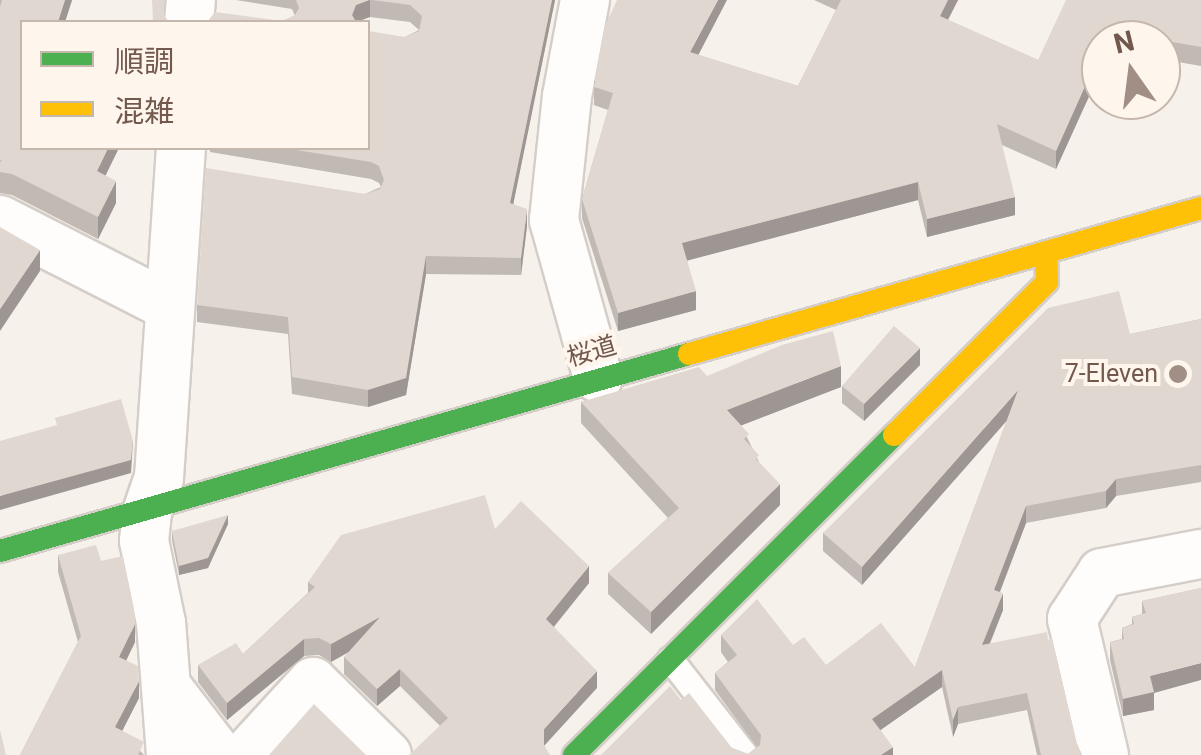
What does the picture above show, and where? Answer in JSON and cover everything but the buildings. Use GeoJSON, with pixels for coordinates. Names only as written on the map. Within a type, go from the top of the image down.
{"type":"FeatureCollection","features":[{"type":"Feature","properties":{"kind":"street"},"geometry":{"type":"LineString","coordinates":[[585,0],[567,96],[554,220],[598,378]]}},
{"type":"Feature","properties":{"kind":"street"},"geometry":{"type":"LineString","coordinates":[[170,754],[162,623],[144,540],[147,512],[159,478],[167,305],[187,159]]}},
{"type":"Feature","properties":{"kind":"street","name":"桜道"},"geometry":{"type":"LineString","coordinates":[[0,551],[1201,208]]}},
{"type":"Feature","properties":{"kind":"street"},"geometry":{"type":"LineString","coordinates":[[0,220],[167,305]]}},
{"type":"Feature","properties":{"kind":"street"},"geometry":{"type":"LineString","coordinates":[[574,755],[1047,282],[1046,254]]}},
{"type":"Feature","properties":{"kind":"street"},"geometry":{"type":"LineString","coordinates":[[1104,755],[1072,619],[1102,573],[1201,554]]}},
{"type":"Feature","properties":{"kind":"street"},"geometry":{"type":"LineString","coordinates":[[246,755],[314,682],[387,755]]}},
{"type":"Feature","properties":{"kind":"street"},"geometry":{"type":"LineString","coordinates":[[168,690],[219,755]]}},
{"type":"Feature","properties":{"kind":"lane"},"geometry":{"type":"LineString","coordinates":[[670,659],[745,755]]}},
{"type":"Feature","properties":{"kind":"traffic: fast"},"geometry":{"type":"LineString","coordinates":[[0,551],[689,354]]}},
{"type":"Feature","properties":{"kind":"traffic: fast"},"geometry":{"type":"LineString","coordinates":[[574,755],[894,435]]}},
{"type":"Feature","properties":{"kind":"traffic: slow"},"geometry":{"type":"LineString","coordinates":[[689,354],[1201,208]]}},
{"type":"Feature","properties":{"kind":"traffic: slow"},"geometry":{"type":"LineString","coordinates":[[894,435],[1047,282],[1046,253]]}},
{"type":"Feature","properties":{"kind":"place","name":"7-Eleven"},"geometry":{"type":"Point","coordinates":[1178,374]}}]}
